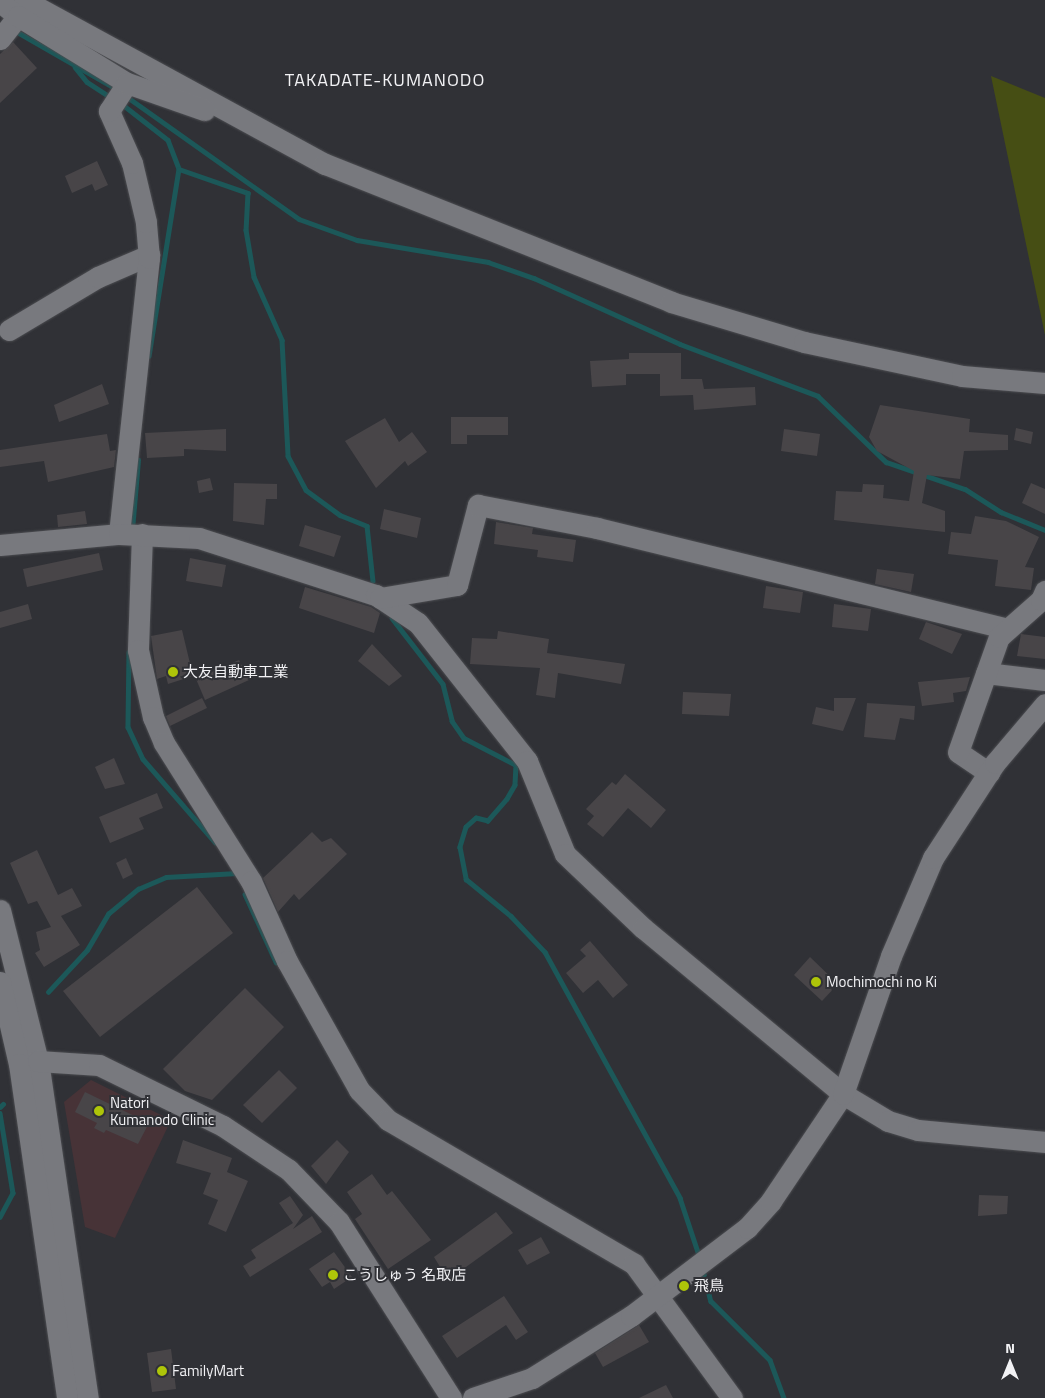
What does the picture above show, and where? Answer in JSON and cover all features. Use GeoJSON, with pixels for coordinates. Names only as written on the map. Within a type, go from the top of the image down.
{"type":"FeatureCollection","features":[{"type":"Feature","properties":{"kind":"street"},"geometry":{"type":"LineString","coordinates":[[0,2],[12,22],[127,83],[190,109],[224,112]]}},
{"type":"Feature","properties":{"kind":"street"},"geometry":{"type":"LineString","coordinates":[[12,22],[224,112],[325,164],[481,230],[671,302],[804,342],[962,376],[1045,383]]}},
{"type":"Feature","properties":{"kind":"street"},"geometry":{"type":"LineString","coordinates":[[127,83],[109,110],[127,153],[146,222],[149,255],[132,534],[138,650],[153,717],[164,743],[251,881],[287,961],[359,1090],[388,1120],[613,1248],[634,1264],[654,1299],[732,1398]]}},
{"type":"Feature","properties":{"kind":"street"},"geometry":{"type":"LineString","coordinates":[[9,330],[98,276],[149,255]]}},
{"type":"Feature","properties":{"kind":"street"},"geometry":{"type":"LineString","coordinates":[[380,598],[456,584],[478,505],[597,528],[1008,629]]}},
{"type":"Feature","properties":{"kind":"street"},"geometry":{"type":"LineString","coordinates":[[0,545],[132,534],[199,538],[233,545],[353,584],[380,598],[418,623],[527,761],[565,854],[628,916],[843,1094],[888,1121],[918,1130],[1045,1142]]}},
{"type":"Feature","properties":{"kind":"street"},"geometry":{"type":"LineString","coordinates":[[989,773],[958,752],[999,637],[1041,600],[1045,591]]}},
{"type":"Feature","properties":{"kind":"street"},"geometry":{"type":"LineString","coordinates":[[986,673],[1045,680]]}},
{"type":"Feature","properties":{"kind":"street"},"geometry":{"type":"LineString","coordinates":[[473,1398],[532,1378],[654,1299],[747,1228],[770,1202],[843,1094],[891,956],[933,858],[989,773],[1045,704]]}},
{"type":"Feature","properties":{"kind":"street"},"geometry":{"type":"LineString","coordinates":[[0,910],[38,1061],[88,1398]]}},
{"type":"Feature","properties":{"kind":"street"},"geometry":{"type":"LineString","coordinates":[[2,995],[19,1064],[67,1398]]}},
{"type":"Feature","properties":{"kind":"street"},"geometry":{"type":"LineString","coordinates":[[38,1061],[99,1066],[222,1126],[289,1170],[339,1222],[451,1398]]}},
{"type":"Feature","properties":{"kind":"shaded area"},"geometry":{"type":"Polygon","coordinates":[[[91,1080],[171,1120],[115,1238],[85,1227],[64,1102],[91,1080]]]}},
{"type":"Feature","properties":{"kind":"green space"},"geometry":{"type":"Polygon","coordinates":[[[991,76],[1045,98],[1045,335],[991,76]]]}},
{"type":"Feature","properties":{"kind":"building"},"geometry":{"type":"Polygon","coordinates":[[[13,42],[37,68],[0,103],[0,54],[13,42]]]}},
{"type":"Feature","properties":{"kind":"building"},"geometry":{"type":"Polygon","coordinates":[[[97,161],[108,185],[95,191],[92,184],[72,193],[65,176],[97,161]]]}},
{"type":"Feature","properties":{"kind":"building"},"geometry":{"type":"Polygon","coordinates":[[[629,353],[681,353],[681,379],[702,379],[704,389],[755,387],[756,405],[694,410],[693,395],[660,396],[660,374],[626,374],[626,385],[592,387],[590,361],[629,359],[629,353]]]}},
{"type":"Feature","properties":{"kind":"building"},"geometry":{"type":"Polygon","coordinates":[[[102,384],[109,404],[59,422],[54,405],[102,384]]]}},
{"type":"Feature","properties":{"kind":"building"},"geometry":{"type":"Polygon","coordinates":[[[880,405],[970,419],[969,432],[1008,435],[1008,450],[964,451],[960,479],[927,475],[922,503],[945,511],[945,532],[834,520],[836,491],[862,492],[863,484],[884,485],[883,498],[909,501],[914,471],[877,451],[869,437],[880,405]]]}},
{"type":"Feature","properties":{"kind":"building"},"geometry":{"type":"Polygon","coordinates":[[[451,417],[508,417],[508,435],[467,435],[467,444],[451,444],[451,417]]]}},
{"type":"Feature","properties":{"kind":"building"},"geometry":{"type":"Polygon","coordinates":[[[385,418],[399,442],[412,432],[427,452],[408,466],[405,461],[376,488],[345,441],[385,418]]]}},
{"type":"Feature","properties":{"kind":"building"},"geometry":{"type":"Polygon","coordinates":[[[1016,428],[1033,432],[1031,444],[1014,440],[1016,428]]]}},
{"type":"Feature","properties":{"kind":"building"},"geometry":{"type":"Polygon","coordinates":[[[226,429],[226,451],[184,449],[184,456],[147,458],[145,433],[226,429]]]}},
{"type":"Feature","properties":{"kind":"building"},"geometry":{"type":"Polygon","coordinates":[[[784,429],[820,434],[817,456],[781,451],[784,429]]]}},
{"type":"Feature","properties":{"kind":"building"},"geometry":{"type":"Polygon","coordinates":[[[107,434],[110,451],[116,450],[114,467],[48,482],[44,461],[0,467],[0,450],[107,434]]]}},
{"type":"Feature","properties":{"kind":"building"},"geometry":{"type":"Polygon","coordinates":[[[210,478],[213,490],[199,493],[197,481],[210,478]]]}},
{"type":"Feature","properties":{"kind":"building"},"geometry":{"type":"Polygon","coordinates":[[[234,483],[277,484],[277,499],[266,499],[264,525],[233,521],[234,483]]]}},
{"type":"Feature","properties":{"kind":"building"},"geometry":{"type":"Polygon","coordinates":[[[1031,483],[1045,489],[1045,514],[1022,503],[1031,483]]]}},
{"type":"Feature","properties":{"kind":"building"},"geometry":{"type":"Polygon","coordinates":[[[384,509],[421,518],[417,538],[380,529],[384,509]]]}},
{"type":"Feature","properties":{"kind":"building"},"geometry":{"type":"Polygon","coordinates":[[[85,511],[87,524],[58,527],[57,515],[85,511]]]}},
{"type":"Feature","properties":{"kind":"building"},"geometry":{"type":"Polygon","coordinates":[[[975,516],[1006,521],[1039,537],[1025,567],[1034,568],[1031,590],[995,586],[998,560],[948,554],[951,532],[971,534],[975,516]]]}},
{"type":"Feature","properties":{"kind":"building"},"geometry":{"type":"Polygon","coordinates":[[[496,522],[533,528],[532,534],[576,540],[573,562],[537,557],[538,550],[494,544],[496,522]]]}},
{"type":"Feature","properties":{"kind":"building"},"geometry":{"type":"Polygon","coordinates":[[[305,525],[341,536],[334,557],[299,546],[305,525]]]}},
{"type":"Feature","properties":{"kind":"building"},"geometry":{"type":"Polygon","coordinates":[[[99,553],[103,570],[27,587],[23,569],[99,553]]]}},
{"type":"Feature","properties":{"kind":"building"},"geometry":{"type":"Polygon","coordinates":[[[190,558],[226,565],[222,587],[186,581],[190,558]]]}},
{"type":"Feature","properties":{"kind":"building"},"geometry":{"type":"Polygon","coordinates":[[[877,569],[914,574],[911,592],[875,584],[877,569]]]}},
{"type":"Feature","properties":{"kind":"building"},"geometry":{"type":"Polygon","coordinates":[[[766,586],[803,592],[800,613],[763,608],[766,586]]]}},
{"type":"Feature","properties":{"kind":"building"},"geometry":{"type":"Polygon","coordinates":[[[305,587],[371,607],[380,613],[374,633],[299,608],[305,587]]]}},
{"type":"Feature","properties":{"kind":"building"},"geometry":{"type":"Polygon","coordinates":[[[28,604],[32,619],[0,628],[0,612],[28,604]]]}},
{"type":"Feature","properties":{"kind":"building"},"geometry":{"type":"Polygon","coordinates":[[[834,604],[871,609],[868,631],[832,627],[834,604]]]}},
{"type":"Feature","properties":{"kind":"building"},"geometry":{"type":"Polygon","coordinates":[[[926,622],[962,634],[952,654],[919,639],[926,622]]]}},
{"type":"Feature","properties":{"kind":"building"},"geometry":{"type":"Polygon","coordinates":[[[182,630],[193,676],[168,684],[166,676],[157,679],[151,636],[182,630]]]}},
{"type":"Feature","properties":{"kind":"building"},"geometry":{"type":"Polygon","coordinates":[[[498,631],[549,639],[547,653],[625,664],[621,684],[558,673],[555,698],[536,695],[540,668],[470,664],[472,638],[497,639],[498,631]]]}},
{"type":"Feature","properties":{"kind":"building"},"geometry":{"type":"Polygon","coordinates":[[[1021,634],[1045,637],[1045,659],[1017,656],[1021,634]]]}},
{"type":"Feature","properties":{"kind":"building"},"geometry":{"type":"Polygon","coordinates":[[[372,644],[402,676],[389,686],[358,661],[372,644]]]}},
{"type":"Feature","properties":{"kind":"building"},"geometry":{"type":"Polygon","coordinates":[[[239,660],[249,680],[205,700],[196,679],[239,660]]]}},
{"type":"Feature","properties":{"kind":"building"},"geometry":{"type":"Polygon","coordinates":[[[970,677],[966,691],[953,693],[954,702],[922,706],[918,682],[970,677]]]}},
{"type":"Feature","properties":{"kind":"building"},"geometry":{"type":"Polygon","coordinates":[[[683,692],[731,694],[729,716],[682,714],[683,692]]]}},
{"type":"Feature","properties":{"kind":"building"},"geometry":{"type":"Polygon","coordinates":[[[202,698],[207,708],[170,726],[166,716],[202,698]]]}},
{"type":"Feature","properties":{"kind":"building"},"geometry":{"type":"Polygon","coordinates":[[[834,698],[856,698],[843,731],[812,724],[816,707],[834,711],[834,698]]]}},
{"type":"Feature","properties":{"kind":"building"},"geometry":{"type":"Polygon","coordinates":[[[867,703],[915,706],[914,720],[900,718],[895,740],[864,737],[867,703]]]}},
{"type":"Feature","properties":{"kind":"building"},"geometry":{"type":"Polygon","coordinates":[[[114,758],[125,784],[105,789],[95,767],[114,758]]]}},
{"type":"Feature","properties":{"kind":"building"},"geometry":{"type":"Polygon","coordinates":[[[625,774],[666,810],[651,828],[628,808],[603,837],[587,824],[594,816],[586,809],[612,782],[616,785],[625,774]]]}},
{"type":"Feature","properties":{"kind":"building"},"geometry":{"type":"Polygon","coordinates":[[[157,793],[163,808],[139,818],[144,829],[110,843],[99,817],[157,793]]]}},
{"type":"Feature","properties":{"kind":"building"},"geometry":{"type":"Polygon","coordinates":[[[312,832],[322,842],[331,838],[347,854],[299,900],[294,894],[278,912],[263,878],[312,832]]]}},
{"type":"Feature","properties":{"kind":"building"},"geometry":{"type":"Polygon","coordinates":[[[37,850],[58,895],[72,888],[82,906],[61,916],[80,945],[44,967],[35,953],[40,950],[36,932],[51,927],[37,901],[28,904],[10,863],[37,850]]]}},
{"type":"Feature","properties":{"kind":"building"},"geometry":{"type":"Polygon","coordinates":[[[126,858],[133,874],[123,879],[116,863],[126,858]]]}},
{"type":"Feature","properties":{"kind":"building"},"geometry":{"type":"Polygon","coordinates":[[[197,887],[233,933],[100,1037],[63,991],[197,887]]]}},
{"type":"Feature","properties":{"kind":"building"},"geometry":{"type":"Polygon","coordinates":[[[590,941],[628,985],[613,998],[598,980],[583,993],[566,973],[586,956],[580,950],[590,941]]]}},
{"type":"Feature","properties":{"kind":"building"},"geometry":{"type":"Polygon","coordinates":[[[810,957],[838,984],[822,1001],[794,975],[810,957]]]}},
{"type":"Feature","properties":{"kind":"building"},"geometry":{"type":"Polygon","coordinates":[[[245,988],[284,1027],[212,1100],[185,1091],[163,1069],[245,988]]]}},
{"type":"Feature","properties":{"kind":"building"},"geometry":{"type":"Polygon","coordinates":[[[279,1070],[297,1088],[262,1123],[243,1105],[279,1070]]]}},
{"type":"Feature","properties":{"kind":"building"},"geometry":{"type":"Polygon","coordinates":[[[85,1092],[149,1123],[138,1144],[106,1130],[104,1133],[94,1128],[97,1123],[75,1112],[85,1092]]]}},
{"type":"Feature","properties":{"kind":"building"},"geometry":{"type":"Polygon","coordinates":[[[183,1140],[232,1158],[227,1172],[248,1181],[226,1232],[208,1224],[218,1200],[203,1194],[211,1173],[176,1163],[183,1140]]]}},
{"type":"Feature","properties":{"kind":"building"},"geometry":{"type":"Polygon","coordinates":[[[337,1140],[349,1152],[326,1184],[311,1166],[337,1140]]]}},
{"type":"Feature","properties":{"kind":"building"},"geometry":{"type":"Polygon","coordinates":[[[372,1174],[387,1195],[392,1191],[431,1240],[388,1269],[355,1219],[362,1214],[347,1192],[372,1174]]]}},
{"type":"Feature","properties":{"kind":"building"},"geometry":{"type":"Polygon","coordinates":[[[979,1195],[1008,1196],[1007,1214],[978,1216],[979,1195]]]}},
{"type":"Feature","properties":{"kind":"building"},"geometry":{"type":"Polygon","coordinates":[[[290,1196],[303,1215],[293,1229],[312,1216],[322,1232],[250,1277],[243,1266],[256,1258],[251,1250],[293,1223],[279,1203],[290,1196]]]}},
{"type":"Feature","properties":{"kind":"building"},"geometry":{"type":"Polygon","coordinates":[[[496,1212],[513,1233],[448,1280],[434,1257],[496,1212]]]}},
{"type":"Feature","properties":{"kind":"building"},"geometry":{"type":"Polygon","coordinates":[[[541,1237],[550,1253],[527,1265],[518,1250],[541,1237]]]}},
{"type":"Feature","properties":{"kind":"building"},"geometry":{"type":"Polygon","coordinates":[[[334,1252],[352,1277],[334,1289],[330,1282],[322,1287],[309,1269],[334,1252]]]}},
{"type":"Feature","properties":{"kind":"building"},"geometry":{"type":"Polygon","coordinates":[[[504,1296],[528,1332],[516,1340],[506,1325],[457,1358],[442,1336],[504,1296]]]}},
{"type":"Feature","properties":{"kind":"building"},"geometry":{"type":"Polygon","coordinates":[[[639,1325],[649,1342],[603,1367],[595,1353],[639,1325]]]}},
{"type":"Feature","properties":{"kind":"building","name":"FamilyMart"},"geometry":{"type":"Polygon","coordinates":[[[171,1349],[176,1389],[152,1392],[147,1353],[171,1349]]]}},
{"type":"Feature","properties":{"kind":"building"},"geometry":{"type":"Polygon","coordinates":[[[666,1385],[673,1398],[639,1398],[666,1385]]]}},
{"type":"Feature","properties":{"kind":"waterway"},"geometry":{"type":"LineString","coordinates":[[14,30],[113,87]]}},
{"type":"Feature","properties":{"kind":"waterway"},"geometry":{"type":"LineString","coordinates":[[75,67],[87,82],[110,97]]}},
{"type":"Feature","properties":{"kind":"waterway"},"geometry":{"type":"LineString","coordinates":[[126,96],[299,219],[357,240],[488,262],[534,278],[680,344],[818,396],[886,462],[965,489],[1001,512],[1045,530]]}},
{"type":"Feature","properties":{"kind":"waterway"},"geometry":{"type":"LineString","coordinates":[[122,104],[168,140],[179,169],[149,356]]}},
{"type":"Feature","properties":{"kind":"waterway"},"geometry":{"type":"LineString","coordinates":[[179,169],[248,193],[246,230],[254,277],[282,340],[288,456],[306,490],[340,515],[367,526],[373,581]]}},
{"type":"Feature","properties":{"kind":"waterway"},"geometry":{"type":"LineString","coordinates":[[132,530],[138,460]]}},
{"type":"Feature","properties":{"kind":"waterway"},"geometry":{"type":"LineString","coordinates":[[392,618],[443,684],[452,721],[464,738],[516,765],[515,785],[507,799],[488,821],[476,818],[466,827],[460,847],[466,879],[511,916],[545,952],[680,1198],[699,1255]]}},
{"type":"Feature","properties":{"kind":"waterway"},"geometry":{"type":"LineString","coordinates":[[129,652],[128,727],[143,759],[215,842]]}},
{"type":"Feature","properties":{"kind":"waterway"},"geometry":{"type":"LineString","coordinates":[[48,992],[87,950],[108,914],[138,889],[166,877],[237,873]]}},
{"type":"Feature","properties":{"kind":"waterway"},"geometry":{"type":"LineString","coordinates":[[245,894],[276,962]]}},
{"type":"Feature","properties":{"kind":"waterway"},"geometry":{"type":"LineString","coordinates":[[0,1107],[3,1104]]}},
{"type":"Feature","properties":{"kind":"waterway"},"geometry":{"type":"LineString","coordinates":[[0,1113],[13,1193],[0,1217]]}},
{"type":"Feature","properties":{"kind":"waterway"},"geometry":{"type":"LineString","coordinates":[[703,1270],[711,1301],[770,1360],[784,1398]]}},
{"type":"Feature","properties":{"kind":"place","name":"大友自動車工業"},"geometry":{"type":"Point","coordinates":[173,672]}},
{"type":"Feature","properties":{"kind":"place","name":"Mochimochi no Ki"},"geometry":{"type":"Point","coordinates":[816,982]}},
{"type":"Feature","properties":{"kind":"place","name":"Natori Kumanodo Clinic"},"geometry":{"type":"Point","coordinates":[99,1111]}},
{"type":"Feature","properties":{"kind":"place","name":"こうしゅう 名取店"},"geometry":{"type":"Point","coordinates":[333,1275]}},
{"type":"Feature","properties":{"kind":"place","name":"飛鳥"},"geometry":{"type":"Point","coordinates":[684,1286]}},
{"type":"Feature","properties":{"kind":"place","name":"FamilyMart"},"geometry":{"type":"Point","coordinates":[162,1371]}},
{"type":"Feature","properties":{"kind":"district","name":"TAKADATE-KUMANODO"},"geometry":{"type":"Point","coordinates":[385,80]}}]}
